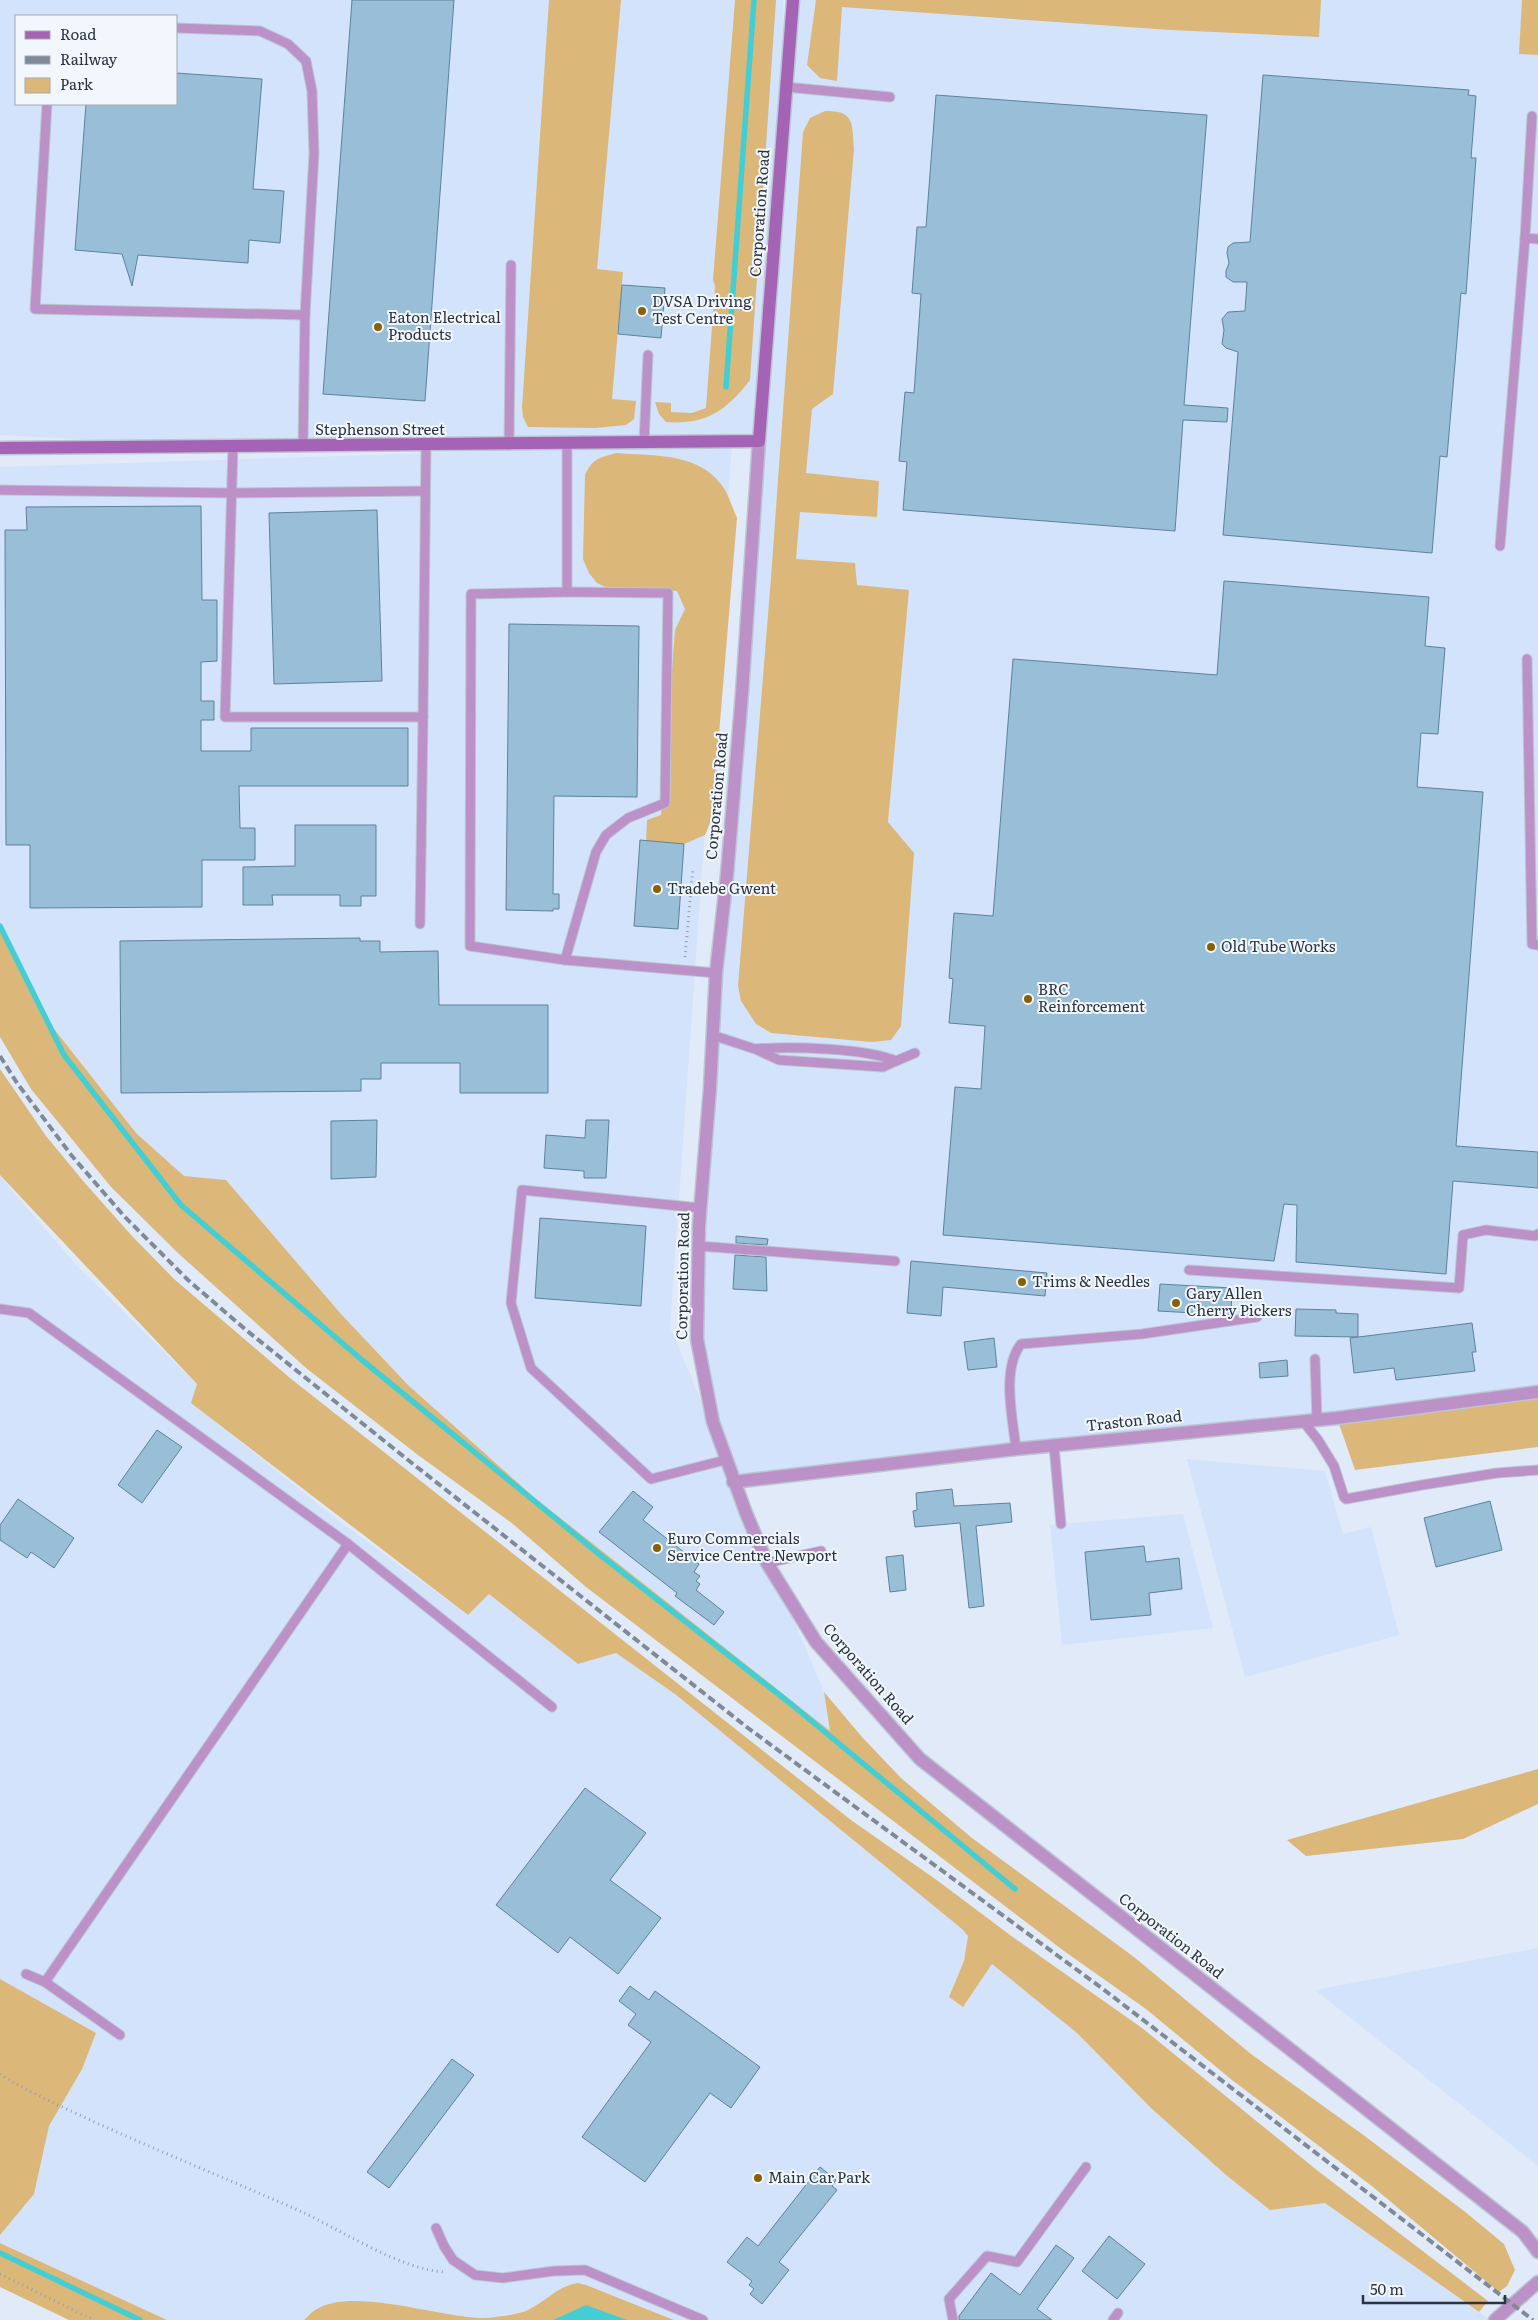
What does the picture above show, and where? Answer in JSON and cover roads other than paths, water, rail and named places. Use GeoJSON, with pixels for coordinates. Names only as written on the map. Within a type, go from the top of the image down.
{"type":"FeatureCollection","features":[{"type":"Feature","properties":{"kind":"street","name":"Corporation Road"},"geometry":{"type":"LineString","coordinates":[[793,0],[741,703],[727,875],[716,973],[700,1208],[697,1339],[712,1422],[733,1482],[768,1563],[816,1642],[920,1759],[1523,2232],[1538,2252]]}},
{"type":"Feature","properties":{"kind":"street","name":"Stephenson Street"},"geometry":{"type":"LineString","coordinates":[[0,448],[426,446],[759,441]]}},
{"type":"Feature","properties":{"kind":"street","name":"Traston Road"},"geometry":{"type":"LineString","coordinates":[[733,1482],[1016,1450],[1317,1420],[1538,1392]]}},
{"type":"Feature","properties":{"kind":"street"},"geometry":{"type":"LineString","coordinates":[[1494,2320],[1538,2282]]}},
{"type":"Feature","properties":{"kind":"lane"},"geometry":{"type":"LineString","coordinates":[[178,28],[260,31],[288,44],[306,61],[312,91],[314,154],[305,315],[304,446]]}},
{"type":"Feature","properties":{"kind":"lane"},"geometry":{"type":"LineString","coordinates":[[786,87],[890,97]]}},
{"type":"Feature","properties":{"kind":"lane"},"geometry":{"type":"LineString","coordinates":[[47,105],[35,309],[305,315]]}},
{"type":"Feature","properties":{"kind":"lane"},"geometry":{"type":"LineString","coordinates":[[1500,546],[1525,238],[1532,116]]}},
{"type":"Feature","properties":{"kind":"lane"},"geometry":{"type":"LineString","coordinates":[[1525,238],[1538,239]]}},
{"type":"Feature","properties":{"kind":"lane"},"geometry":{"type":"LineString","coordinates":[[509,445],[511,265]]}},
{"type":"Feature","properties":{"kind":"lane"},"geometry":{"type":"LineString","coordinates":[[644,443],[648,355]]}},
{"type":"Feature","properties":{"kind":"lane"},"geometry":{"type":"LineString","coordinates":[[567,444],[567,592]]}},
{"type":"Feature","properties":{"kind":"lane"},"geometry":{"type":"LineString","coordinates":[[420,924],[426,446]]}},
{"type":"Feature","properties":{"kind":"lane"},"geometry":{"type":"LineString","coordinates":[[233,447],[225,717],[423,717]]}},
{"type":"Feature","properties":{"kind":"lane"},"geometry":{"type":"LineString","coordinates":[[0,490],[232,493],[425,491]]}},
{"type":"Feature","properties":{"kind":"lane"},"geometry":{"type":"LineString","coordinates":[[565,960],[596,852],[606,835],[628,818],[665,803],[668,593],[567,592],[471,594],[470,946],[565,960],[716,973]]}},
{"type":"Feature","properties":{"kind":"lane"},"geometry":{"type":"LineString","coordinates":[[1527,659],[1532,944],[1538,945]]}},
{"type":"Feature","properties":{"kind":"lane"},"geometry":{"type":"LineString","coordinates":[[712,1036],[755,1049],[779,1060],[884,1067],[915,1053]]}},
{"type":"Feature","properties":{"kind":"lane"},"geometry":{"type":"LineString","coordinates":[[755,1049],[779,1046],[883,1055],[896,1061]]}},
{"type":"Feature","properties":{"kind":"lane"},"geometry":{"type":"LineString","coordinates":[[700,1208],[522,1190],[511,1302],[531,1368],[652,1480],[725,1460]]}},
{"type":"Feature","properties":{"kind":"lane"},"geometry":{"type":"LineString","coordinates":[[1189,1270],[1458,1288],[1463,1235],[1486,1230],[1535,1236],[1538,1234]]}},
{"type":"Feature","properties":{"kind":"lane"},"geometry":{"type":"LineString","coordinates":[[699,1246],[896,1261]]}},
{"type":"Feature","properties":{"kind":"lane"},"geometry":{"type":"LineString","coordinates":[[0,1309],[29,1313],[348,1544],[552,1707]]}},
{"type":"Feature","properties":{"kind":"lane"},"geometry":{"type":"LineString","coordinates":[[1016,1450],[1010,1381],[1011,1364],[1015,1350],[1020,1344],[1142,1334],[1257,1317]]}},
{"type":"Feature","properties":{"kind":"lane"},"geometry":{"type":"LineString","coordinates":[[1315,1359],[1317,1420]]}},
{"type":"Feature","properties":{"kind":"lane"},"geometry":{"type":"LineString","coordinates":[[1303,1421],[1318,1440],[1334,1466],[1346,1499],[1422,1484],[1538,1470]]}},
{"type":"Feature","properties":{"kind":"lane"},"geometry":{"type":"LineString","coordinates":[[1054,1446],[1060,1524]]}},
{"type":"Feature","properties":{"kind":"lane"},"geometry":{"type":"LineString","coordinates":[[45,1982],[348,1544]]}},
{"type":"Feature","properties":{"kind":"lane"},"geometry":{"type":"LineString","coordinates":[[768,1563],[821,1551]]}},
{"type":"Feature","properties":{"kind":"lane"},"geometry":{"type":"LineString","coordinates":[[26,1974],[45,1982],[120,2035]]}},
{"type":"Feature","properties":{"kind":"lane"},"geometry":{"type":"LineString","coordinates":[[953,2320],[949,2299],[987,2256],[1017,2262],[1086,2167]]}},
{"type":"Feature","properties":{"kind":"lane"},"geometry":{"type":"LineString","coordinates":[[436,2228],[453,2260],[475,2275],[503,2278],[554,2271],[585,2270],[703,2320]]}},
{"type":"Feature","properties":{"kind":"water"},"geometry":{"type":"Polygon","coordinates":[[[586,2305],[627,2320],[553,2320],[586,2305]]]}},
{"type":"Feature","properties":{"kind":"waterway"},"geometry":{"type":"LineString","coordinates":[[726,387],[754,0]]}},
{"type":"Feature","properties":{"kind":"waterway"},"geometry":{"type":"LineString","coordinates":[[0,926],[64,1055],[181,1205],[362,1360],[599,1554],[791,1704],[1015,1889]]}},
{"type":"Feature","properties":{"kind":"waterway"},"geometry":{"type":"LineString","coordinates":[[0,2253],[140,2320]]}},
{"type":"Feature","properties":{"kind":"railway"},"geometry":{"type":"LineString","coordinates":[[0,1056],[17,1083],[72,1156],[124,1216],[188,1280],[246,1330],[748,1728],[1103,1989],[1533,2320]]}},
{"type":"Feature","properties":{"kind":"place","name":"DVSA Driving Test Centre"},"geometry":{"type":"Point","coordinates":[642,311]}},
{"type":"Feature","properties":{"kind":"place","name":"Eaton Electrical Products"},"geometry":{"type":"Point","coordinates":[378,327]}},
{"type":"Feature","properties":{"kind":"place","name":"Tradebe Gwent"},"geometry":{"type":"Point","coordinates":[657,889]}},
{"type":"Feature","properties":{"kind":"place","name":"Old Tube Works"},"geometry":{"type":"Point","coordinates":[1211,947]}},
{"type":"Feature","properties":{"kind":"place","name":"BRC Reinforcement"},"geometry":{"type":"Point","coordinates":[1028,999]}},
{"type":"Feature","properties":{"kind":"place","name":"Trims & Needles"},"geometry":{"type":"Point","coordinates":[1022,1282]}},
{"type":"Feature","properties":{"kind":"place","name":"Gary Allen Cherry Pickers"},"geometry":{"type":"Point","coordinates":[1176,1303]}},
{"type":"Feature","properties":{"kind":"place","name":"Euro Commercials Service Centre Newport"},"geometry":{"type":"Point","coordinates":[657,1548]}},
{"type":"Feature","properties":{"kind":"place","name":"Main Car Park"},"geometry":{"type":"Point","coordinates":[758,2178]}}]}
